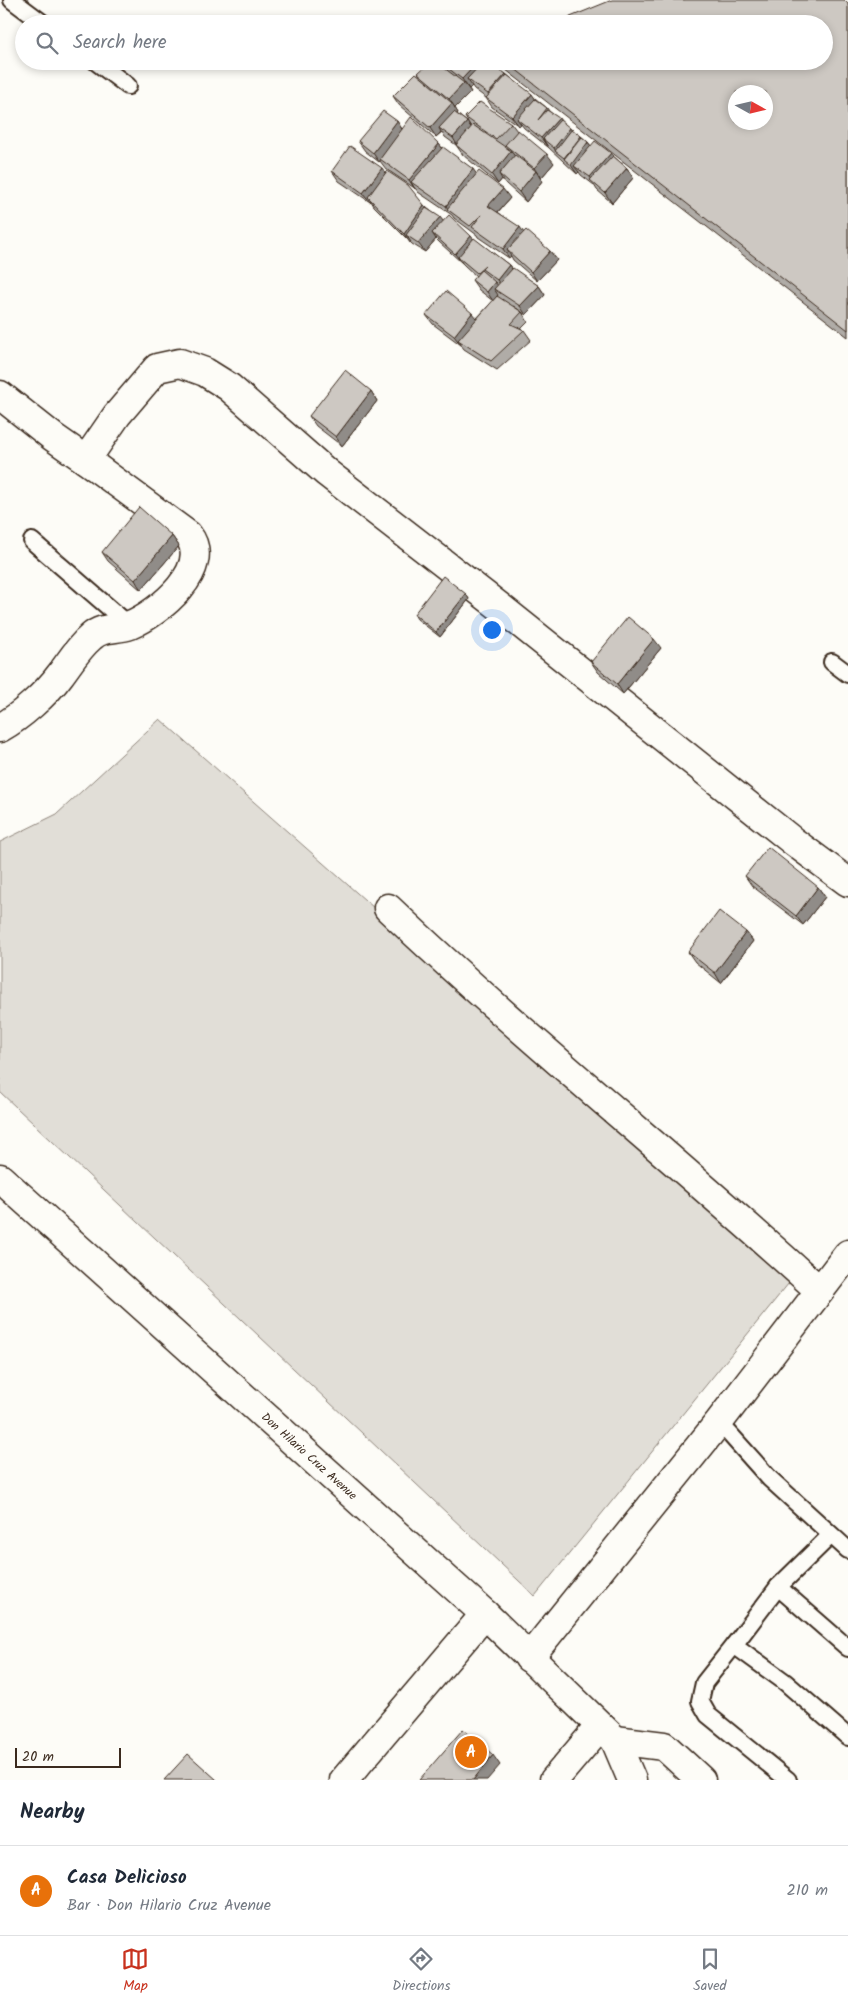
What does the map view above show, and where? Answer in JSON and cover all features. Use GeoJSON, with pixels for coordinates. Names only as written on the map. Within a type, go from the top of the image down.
{"type":"FeatureCollection","features":[{"type":"Feature","properties":{"kind":"street"},"geometry":{"type":"LineString","coordinates":[[86,460],[117,415],[157,368],[180,363],[205,372],[229,387],[327,473],[500,606],[794,842],[848,882]]}},
{"type":"Feature","properties":{"kind":"street"},"geometry":{"type":"LineString","coordinates":[[0,395],[52,437],[188,535],[193,542],[196,552],[195,562],[188,577],[160,608],[129,625],[97,631],[74,654],[59,677],[13,720],[0,728]]}},
{"type":"Feature","properties":{"kind":"street"},"geometry":{"type":"LineString","coordinates":[[388,908],[554,1058],[732,1210],[820,1291]]}},
{"type":"Feature","properties":{"kind":"street","name":"Don Hilario Cruz Avenue"},"geometry":{"type":"LineString","coordinates":[[0,1178],[485,1614],[608,1733],[632,1780]]}},
{"type":"Feature","properties":{"kind":"street"},"geometry":{"type":"LineString","coordinates":[[530,1658],[719,1422],[848,1254]]}},
{"type":"Feature","properties":{"kind":"street"},"geometry":{"type":"LineString","coordinates":[[344,1780],[485,1614]]}},
{"type":"Feature","properties":{"kind":"street"},"geometry":{"type":"LineString","coordinates":[[554,1780],[608,1733],[664,1746],[701,1780]]}},
{"type":"Feature","properties":{"kind":"lane"},"geometry":{"type":"LineString","coordinates":[[12,0],[32,15]]}},
{"type":"Feature","properties":{"kind":"lane"},"geometry":{"type":"LineString","coordinates":[[107,70],[128,86]]}},
{"type":"Feature","properties":{"kind":"lane"},"geometry":{"type":"LineString","coordinates":[[32,542],[129,625]]}},
{"type":"Feature","properties":{"kind":"lane"},"geometry":{"type":"LineString","coordinates":[[832,662],[848,674]]}},
{"type":"Feature","properties":{"kind":"lane"},"geometry":{"type":"LineString","coordinates":[[719,1422],[769,1478],[848,1550]]}},
{"type":"Feature","properties":{"kind":"lane"},"geometry":{"type":"LineString","coordinates":[[788,1780],[708,1715],[700,1701],[704,1683],[778,1587],[831,1535]]}},
{"type":"Feature","properties":{"kind":"lane"},"geometry":{"type":"LineString","coordinates":[[778,1587],[848,1648]]}},
{"type":"Feature","properties":{"kind":"lane"},"geometry":{"type":"LineString","coordinates":[[734,1645],[784,1682],[848,1737]]}},
{"type":"Feature","properties":{"kind":"shaded area"},"geometry":{"type":"Polygon","coordinates":[[[160,719],[793,1278],[535,1596],[0,1092],[0,842],[57,814],[160,719]]]}},
{"type":"Feature","properties":{"kind":"building"},"geometry":{"type":"Polygon","coordinates":[[[612,0],[844,0],[848,4],[848,330],[516,70],[833,70],[833,15],[575,15],[612,0]]]}},
{"type":"Feature","properties":{"kind":"building"},"geometry":{"type":"Polygon","coordinates":[[[421,70],[447,70],[464,83],[449,99],[418,73],[421,70]]]}},
{"type":"Feature","properties":{"kind":"building"},"geometry":{"type":"Polygon","coordinates":[[[450,70],[470,70],[462,79],[450,70]]]}},
{"type":"Feature","properties":{"kind":"building"},"geometry":{"type":"Polygon","coordinates":[[[476,70],[500,70],[506,74],[488,94],[467,79],[476,70]]]}},
{"type":"Feature","properties":{"kind":"building"},"geometry":{"type":"Polygon","coordinates":[[[416,73],[452,103],[430,128],[393,96],[416,73]]]}},
{"type":"Feature","properties":{"kind":"building"},"geometry":{"type":"Polygon","coordinates":[[[507,75],[532,94],[512,117],[486,98],[507,75]]]}},
{"type":"Feature","properties":{"kind":"building"},"geometry":{"type":"Polygon","coordinates":[[[535,99],[547,108],[538,120],[547,110],[559,118],[541,138],[517,119],[535,99]]]}},
{"type":"Feature","properties":{"kind":"building"},"geometry":{"type":"Polygon","coordinates":[[[480,102],[511,123],[496,139],[465,117],[480,102]]]}},
{"type":"Feature","properties":{"kind":"building"},"geometry":{"type":"Polygon","coordinates":[[[383,111],[397,121],[373,153],[358,141],[383,111]]]}},
{"type":"Feature","properties":{"kind":"building"},"geometry":{"type":"Polygon","coordinates":[[[454,112],[467,122],[453,138],[439,128],[454,112]]]}},
{"type":"Feature","properties":{"kind":"building"},"geometry":{"type":"Polygon","coordinates":[[[411,117],[439,144],[409,180],[380,159],[411,117]]]}},
{"type":"Feature","properties":{"kind":"building"},"geometry":{"type":"Polygon","coordinates":[[[560,120],[570,128],[554,148],[543,139],[560,120]]]}},
{"type":"Feature","properties":{"kind":"building"},"geometry":{"type":"Polygon","coordinates":[[[473,125],[511,151],[492,175],[456,145],[473,125]]]}},
{"type":"Feature","properties":{"kind":"building"},"geometry":{"type":"Polygon","coordinates":[[[572,129],[581,136],[564,158],[555,151],[572,129]]]}},
{"type":"Feature","properties":{"kind":"building"},"geometry":{"type":"Polygon","coordinates":[[[518,130],[547,154],[534,168],[505,145],[518,130]]]}},
{"type":"Feature","properties":{"kind":"building"},"geometry":{"type":"Polygon","coordinates":[[[582,137],[588,142],[571,165],[564,159],[582,137]]]}},
{"type":"Feature","properties":{"kind":"building"},"geometry":{"type":"Polygon","coordinates":[[[595,141],[611,153],[590,177],[574,166],[595,141]]]}},
{"type":"Feature","properties":{"kind":"building"},"geometry":{"type":"Polygon","coordinates":[[[350,146],[382,168],[363,193],[332,171],[350,146]]]}},
{"type":"Feature","properties":{"kind":"building"},"geometry":{"type":"Polygon","coordinates":[[[443,147],[473,169],[446,206],[411,182],[443,147]]]}},
{"type":"Feature","properties":{"kind":"building"},"geometry":{"type":"Polygon","coordinates":[[[515,155],[536,171],[519,192],[499,174],[515,155]]]}},
{"type":"Feature","properties":{"kind":"building"},"geometry":{"type":"Polygon","coordinates":[[[613,156],[627,168],[605,193],[590,180],[613,156]]]}},
{"type":"Feature","properties":{"kind":"building"},"geometry":{"type":"Polygon","coordinates":[[[387,171],[408,185],[424,205],[404,234],[368,197],[387,171]]]}},
{"type":"Feature","properties":{"kind":"building"},"geometry":{"type":"Polygon","coordinates":[[[479,171],[503,189],[488,206],[520,227],[503,249],[472,227],[482,214],[470,226],[447,209],[479,171]]]}},
{"type":"Feature","properties":{"kind":"building"},"geometry":{"type":"Polygon","coordinates":[[[426,208],[440,217],[418,243],[406,235],[426,208]]]}},
{"type":"Feature","properties":{"kind":"building"},"geometry":{"type":"Polygon","coordinates":[[[449,215],[471,236],[455,254],[432,233],[449,215]]]}},
{"type":"Feature","properties":{"kind":"building"},"geometry":{"type":"Polygon","coordinates":[[[526,230],[550,251],[531,272],[507,250],[526,230]]]}},
{"type":"Feature","properties":{"kind":"building"},"geometry":{"type":"Polygon","coordinates":[[[474,238],[509,265],[497,280],[482,269],[485,266],[477,273],[458,257],[474,238]]]}},
{"type":"Feature","properties":{"kind":"building"},"geometry":{"type":"Polygon","coordinates":[[[513,268],[539,286],[520,306],[494,289],[513,268]]]}},
{"type":"Feature","properties":{"kind":"building"},"geometry":{"type":"Polygon","coordinates":[[[481,270],[495,282],[487,292],[472,280],[481,270]]]}},
{"type":"Feature","properties":{"kind":"building"},"geometry":{"type":"Polygon","coordinates":[[[446,291],[472,313],[454,336],[426,315],[446,291]]]}},
{"type":"Feature","properties":{"kind":"building"},"geometry":{"type":"Polygon","coordinates":[[[497,296],[522,312],[511,324],[524,330],[491,361],[458,340],[497,296]]]}},
{"type":"Feature","properties":{"kind":"building"},"geometry":{"type":"Polygon","coordinates":[[[345,370],[371,391],[336,437],[309,416],[345,370]]]}},
{"type":"Feature","properties":{"kind":"building"},"geometry":{"type":"Polygon","coordinates":[[[139,507],[172,536],[135,580],[102,552],[139,507]]]}},
{"type":"Feature","properties":{"kind":"building"},"geometry":{"type":"Polygon","coordinates":[[[443,576],[466,594],[436,632],[414,614],[443,576]]]}},
{"type":"Feature","properties":{"kind":"building"},"geometry":{"type":"Polygon","coordinates":[[[628,617],[654,639],[617,684],[591,662],[628,617]]]}},
{"type":"Feature","properties":{"kind":"building"},"geometry":{"type":"Polygon","coordinates":[[[768,847],[818,887],[796,916],[745,876],[768,847]]]}},
{"type":"Feature","properties":{"kind":"building"},"geometry":{"type":"Polygon","coordinates":[[[719,911],[746,932],[715,973],[688,952],[719,911]]]}},
{"type":"Feature","properties":{"kind":"building"},"geometry":{"type":"Polygon","coordinates":[[[463,1729],[493,1755],[473,1780],[419,1780],[463,1729]]]}},
{"type":"Feature","properties":{"kind":"building"},"geometry":{"type":"Polygon","coordinates":[[[188,1754],[217,1780],[164,1780],[188,1754]]]}},
{"type":"Feature","properties":{"kind":"place","name":"Casa Delicioso"},"geometry":{"type":"Point","coordinates":[471,1752]}}]}
